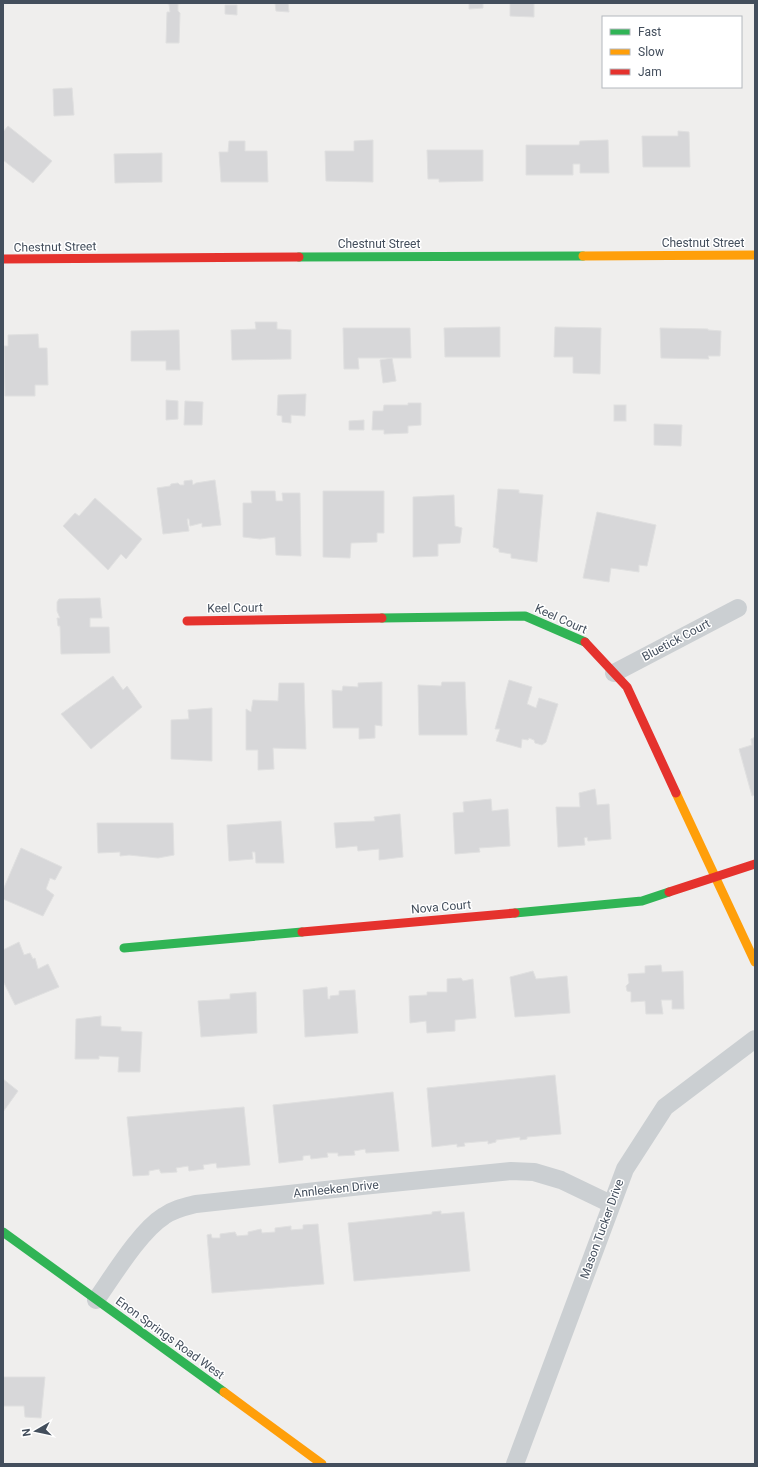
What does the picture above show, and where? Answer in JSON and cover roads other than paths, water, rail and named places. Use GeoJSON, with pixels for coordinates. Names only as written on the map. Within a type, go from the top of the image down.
{"type":"FeatureCollection","features":[{"type":"Feature","properties":{"kind":"street","name":"Chestnut Street"},"geometry":{"type":"LineString","coordinates":[[3,259],[755,255]]}},
{"type":"Feature","properties":{"kind":"street","name":"Bluetick Court"},"geometry":{"type":"LineString","coordinates":[[614,673],[738,608]]}},
{"type":"Feature","properties":{"kind":"street","name":"Keel Court"},"geometry":{"type":"LineString","coordinates":[[186,621],[526,616],[585,642],[627,687],[755,962]]}},
{"type":"Feature","properties":{"kind":"street","name":"Nova Court"},"geometry":{"type":"LineString","coordinates":[[124,948],[642,901],[755,864]]}},
{"type":"Feature","properties":{"kind":"street","name":"Mason Tucker Drive"},"geometry":{"type":"LineString","coordinates":[[516,1464],[625,1169],[665,1108],[755,1039]]}},
{"type":"Feature","properties":{"kind":"street","name":"Annleeken Drive"},"geometry":{"type":"LineString","coordinates":[[96,1300],[147,1231],[163,1216],[177,1208],[196,1204],[511,1171],[534,1172],[561,1180],[612,1204]]}},
{"type":"Feature","properties":{"kind":"street","name":"Enon Springs Road West"},"geometry":{"type":"LineString","coordinates":[[3,1232],[322,1464]]}}]}
